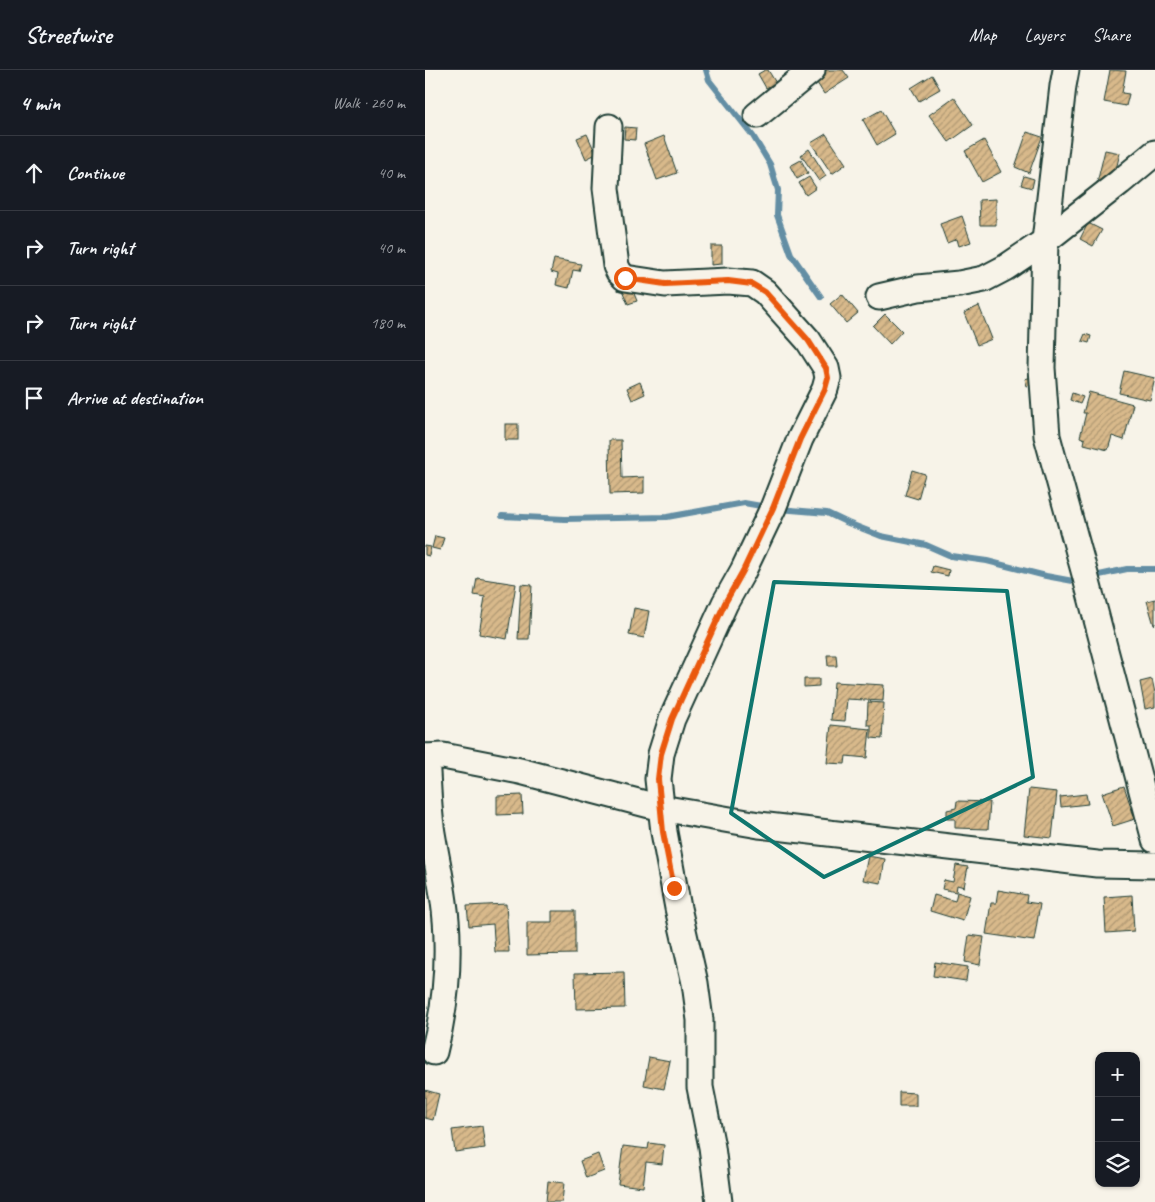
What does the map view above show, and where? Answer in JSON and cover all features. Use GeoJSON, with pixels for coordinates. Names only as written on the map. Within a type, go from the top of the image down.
{"type":"FeatureCollection","features":[{"type":"Feature","properties":{"kind":"street"},"geometry":{"type":"LineString","coordinates":[[757,115],[812,70]]}},
{"type":"Feature","properties":{"kind":"street"},"geometry":{"type":"LineString","coordinates":[[1066,70],[1045,241],[1042,368],[1047,436],[1155,840]]}},
{"type":"Feature","properties":{"kind":"street"},"geometry":{"type":"LineString","coordinates":[[609,127],[606,188],[616,266],[619,272],[625,278],[665,284],[728,281],[752,284],[765,292],[808,340],[826,368],[828,378],[825,389],[800,439],[773,508],[743,571],[725,603],[672,719],[661,754],[658,779],[661,808],[668,861],[695,983],[700,1020],[700,1087],[719,1202]]}},
{"type":"Feature","properties":{"kind":"street"},"geometry":{"type":"LineString","coordinates":[[879,297],[918,288],[959,284],[983,279],[1005,268],[1045,241],[1155,153]]}},
{"type":"Feature","properties":{"kind":"street"},"geometry":{"type":"LineString","coordinates":[[434,1052],[444,997],[447,943],[445,910],[432,830],[426,757],[443,756],[520,771],[661,808],[759,825],[1097,864],[1155,865]]}},
{"type":"Feature","properties":{"kind":"highlighted area"},"geometry":{"type":"Polygon","coordinates":[[[774,582],[1007,591],[1033,777],[824,877],[731,813],[774,582]]]}},
{"type":"Feature","properties":{"kind":"building"},"geometry":{"type":"Polygon","coordinates":[[[768,70],[776,83],[766,88],[758,74],[768,70]]]}},
{"type":"Feature","properties":{"kind":"building"},"geometry":{"type":"Polygon","coordinates":[[[820,70],[843,70],[849,78],[824,94],[812,75],[820,70]]]}},
{"type":"Feature","properties":{"kind":"building"},"geometry":{"type":"Polygon","coordinates":[[[1110,70],[1126,71],[1122,93],[1129,94],[1126,106],[1104,102],[1110,70]]]}},
{"type":"Feature","properties":{"kind":"building"},"geometry":{"type":"Polygon","coordinates":[[[932,75],[940,89],[919,101],[911,88],[932,75]]]}},
{"type":"Feature","properties":{"kind":"building"},"geometry":{"type":"Polygon","coordinates":[[[954,97],[973,125],[949,142],[929,115],[954,97]]]}},
{"type":"Feature","properties":{"kind":"building"},"geometry":{"type":"Polygon","coordinates":[[[881,110],[895,134],[877,145],[863,120],[881,110]]]}},
{"type":"Feature","properties":{"kind":"building"},"geometry":{"type":"Polygon","coordinates":[[[625,127],[636,128],[635,140],[624,139],[625,127]]]}},
{"type":"Feature","properties":{"kind":"building"},"geometry":{"type":"Polygon","coordinates":[[[1027,132],[1042,137],[1029,173],[1015,167],[1027,132]]]}},
{"type":"Feature","properties":{"kind":"building"},"geometry":{"type":"Polygon","coordinates":[[[587,134],[596,154],[586,159],[577,138],[587,134]]]}},
{"type":"Feature","properties":{"kind":"building"},"geometry":{"type":"Polygon","coordinates":[[[826,134],[846,164],[832,174],[811,143],[826,134]]]}},
{"type":"Feature","properties":{"kind":"building"},"geometry":{"type":"Polygon","coordinates":[[[664,136],[677,173],[657,180],[644,144],[664,136]]]}},
{"type":"Feature","properties":{"kind":"building"},"geometry":{"type":"Polygon","coordinates":[[[984,140],[1001,172],[982,182],[965,151],[984,140]]]}},
{"type":"Feature","properties":{"kind":"building"},"geometry":{"type":"Polygon","coordinates":[[[809,149],[826,176],[819,181],[801,155],[809,149]]]}},
{"type":"Feature","properties":{"kind":"building"},"geometry":{"type":"Polygon","coordinates":[[[1105,150],[1120,153],[1112,186],[1097,183],[1105,150]]]}},
{"type":"Feature","properties":{"kind":"building"},"geometry":{"type":"Polygon","coordinates":[[[801,160],[808,173],[797,179],[790,166],[801,160]]]}},
{"type":"Feature","properties":{"kind":"building"},"geometry":{"type":"Polygon","coordinates":[[[1024,176],[1034,179],[1032,188],[1021,185],[1024,176]]]}},
{"type":"Feature","properties":{"kind":"building"},"geometry":{"type":"Polygon","coordinates":[[[809,177],[816,188],[806,195],[799,183],[809,177]]]}},
{"type":"Feature","properties":{"kind":"building"},"geometry":{"type":"Polygon","coordinates":[[[996,199],[996,225],[980,225],[979,200],[996,199]]]}},
{"type":"Feature","properties":{"kind":"building"},"geometry":{"type":"Polygon","coordinates":[[[962,216],[971,242],[959,246],[957,239],[947,243],[940,224],[962,216]]]}},
{"type":"Feature","properties":{"kind":"building"},"geometry":{"type":"Polygon","coordinates":[[[1088,223],[1102,230],[1093,246],[1080,239],[1088,223]]]}},
{"type":"Feature","properties":{"kind":"building"},"geometry":{"type":"Polygon","coordinates":[[[711,246],[722,246],[722,264],[711,265],[711,246]]]}},
{"type":"Feature","properties":{"kind":"building"},"geometry":{"type":"Polygon","coordinates":[[[554,259],[581,264],[579,271],[573,270],[569,288],[556,285],[558,274],[551,272],[554,259]]]}},
{"type":"Feature","properties":{"kind":"building"},"geometry":{"type":"Polygon","coordinates":[[[631,286],[637,301],[628,304],[622,290],[631,286]]]}},
{"type":"Feature","properties":{"kind":"building"},"geometry":{"type":"Polygon","coordinates":[[[842,294],[858,313],[846,323],[830,304],[842,294]]]}},
{"type":"Feature","properties":{"kind":"building"},"geometry":{"type":"Polygon","coordinates":[[[979,306],[992,339],[977,345],[964,313],[979,306]]]}},
{"type":"Feature","properties":{"kind":"building"},"geometry":{"type":"Polygon","coordinates":[[[885,314],[902,331],[890,344],[873,326],[885,314]]]}},
{"type":"Feature","properties":{"kind":"building"},"geometry":{"type":"Polygon","coordinates":[[[1085,334],[1091,336],[1089,343],[1082,341],[1085,334]]]}},
{"type":"Feature","properties":{"kind":"building"},"geometry":{"type":"Polygon","coordinates":[[[1124,371],[1155,378],[1150,400],[1119,393],[1124,371]]]}},
{"type":"Feature","properties":{"kind":"building"},"geometry":{"type":"Polygon","coordinates":[[[1034,376],[1037,383],[1027,386],[1025,379],[1034,376]]]}},
{"type":"Feature","properties":{"kind":"building"},"geometry":{"type":"Polygon","coordinates":[[[640,382],[645,394],[632,400],[627,388],[640,382]]]}},
{"type":"Feature","properties":{"kind":"building"},"geometry":{"type":"Polygon","coordinates":[[[1089,392],[1133,404],[1124,440],[1112,436],[1108,450],[1084,444],[1085,439],[1080,437],[1086,413],[1083,413],[1089,392]]]}},
{"type":"Feature","properties":{"kind":"building"},"geometry":{"type":"Polygon","coordinates":[[[1072,393],[1083,397],[1080,404],[1070,400],[1072,393]]]}},
{"type":"Feature","properties":{"kind":"building"},"geometry":{"type":"Polygon","coordinates":[[[505,424],[518,424],[518,440],[505,440],[505,424]]]}},
{"type":"Feature","properties":{"kind":"building"},"geometry":{"type":"Polygon","coordinates":[[[609,440],[621,440],[622,478],[644,477],[644,493],[610,494],[609,440]]]}},
{"type":"Feature","properties":{"kind":"building"},"geometry":{"type":"Polygon","coordinates":[[[912,470],[925,474],[918,499],[905,495],[912,470]]]}},
{"type":"Feature","properties":{"kind":"building"},"geometry":{"type":"Polygon","coordinates":[[[435,536],[444,538],[440,550],[432,548],[435,536]]]}},
{"type":"Feature","properties":{"kind":"building"},"geometry":{"type":"Polygon","coordinates":[[[425,546],[431,547],[429,556],[425,555],[425,546]]]}},
{"type":"Feature","properties":{"kind":"building"},"geometry":{"type":"Polygon","coordinates":[[[933,566],[949,570],[948,576],[931,572],[933,566]]]}},
{"type":"Feature","properties":{"kind":"building"},"geometry":{"type":"Polygon","coordinates":[[[477,578],[516,584],[507,639],[479,634],[485,597],[474,595],[477,578]]]}},
{"type":"Feature","properties":{"kind":"building"},"geometry":{"type":"Polygon","coordinates":[[[521,584],[532,585],[529,639],[518,639],[521,584]]]}},
{"type":"Feature","properties":{"kind":"building"},"geometry":{"type":"Polygon","coordinates":[[[1155,599],[1155,624],[1154,625],[1147,601],[1155,599]]]}},
{"type":"Feature","properties":{"kind":"building"},"geometry":{"type":"Polygon","coordinates":[[[634,608],[649,611],[644,638],[629,635],[634,608]]]}},
{"type":"Feature","properties":{"kind":"building"},"geometry":{"type":"Polygon","coordinates":[[[827,655],[836,655],[837,666],[828,666],[827,655]]]}},
{"type":"Feature","properties":{"kind":"building"},"geometry":{"type":"Polygon","coordinates":[[[804,679],[819,679],[819,686],[804,687],[804,679]]]}},
{"type":"Feature","properties":{"kind":"building"},"geometry":{"type":"Polygon","coordinates":[[[1152,679],[1155,707],[1145,709],[1140,682],[1152,679]]]}},
{"type":"Feature","properties":{"kind":"building"},"geometry":{"type":"Polygon","coordinates":[[[834,682],[884,685],[883,701],[847,699],[845,721],[831,720],[834,682]]]}},
{"type":"Feature","properties":{"kind":"building"},"geometry":{"type":"Polygon","coordinates":[[[868,702],[884,703],[882,739],[871,738],[871,725],[867,725],[868,702]]]}},
{"type":"Feature","properties":{"kind":"building"},"geometry":{"type":"Polygon","coordinates":[[[831,725],[870,729],[867,758],[846,756],[845,764],[827,763],[831,725]]]}},
{"type":"Feature","properties":{"kind":"building"},"geometry":{"type":"Polygon","coordinates":[[[1124,786],[1135,819],[1113,826],[1102,793],[1124,786]]]}},
{"type":"Feature","properties":{"kind":"building"},"geometry":{"type":"Polygon","coordinates":[[[1029,789],[1057,792],[1052,838],[1024,835],[1029,789]]]}},
{"type":"Feature","properties":{"kind":"building"},"geometry":{"type":"Polygon","coordinates":[[[1086,794],[1088,804],[1061,807],[1060,797],[1086,794]]]}},
{"type":"Feature","properties":{"kind":"building"},"geometry":{"type":"Polygon","coordinates":[[[522,795],[523,814],[497,815],[497,796],[522,795]]]}},
{"type":"Feature","properties":{"kind":"building"},"geometry":{"type":"Polygon","coordinates":[[[957,801],[990,802],[988,829],[955,828],[955,819],[947,819],[947,810],[956,808],[957,801]]]}},
{"type":"Feature","properties":{"kind":"building"},"geometry":{"type":"Polygon","coordinates":[[[868,856],[885,859],[881,883],[863,880],[868,856]]]}},
{"type":"Feature","properties":{"kind":"building"},"geometry":{"type":"Polygon","coordinates":[[[956,865],[968,867],[964,887],[957,885],[956,892],[942,889],[944,880],[953,882],[956,865]]]}},
{"type":"Feature","properties":{"kind":"building"},"geometry":{"type":"Polygon","coordinates":[[[998,890],[1027,895],[1026,902],[1040,904],[1034,941],[986,934],[991,903],[996,903],[998,890]]]}},
{"type":"Feature","properties":{"kind":"building"},"geometry":{"type":"Polygon","coordinates":[[[957,892],[970,896],[963,921],[930,911],[934,895],[955,901],[957,892]]]}},
{"type":"Feature","properties":{"kind":"building"},"geometry":{"type":"Polygon","coordinates":[[[1132,895],[1134,931],[1106,933],[1104,897],[1132,895]]]}},
{"type":"Feature","properties":{"kind":"building"},"geometry":{"type":"Polygon","coordinates":[[[506,904],[509,952],[495,952],[493,924],[469,926],[467,906],[506,904]]]}},
{"type":"Feature","properties":{"kind":"building"},"geometry":{"type":"Polygon","coordinates":[[[552,911],[575,911],[575,954],[527,955],[527,922],[552,922],[552,911]]]}},
{"type":"Feature","properties":{"kind":"building"},"geometry":{"type":"Polygon","coordinates":[[[969,935],[984,937],[980,965],[965,962],[969,935]]]}},
{"type":"Feature","properties":{"kind":"building"},"geometry":{"type":"Polygon","coordinates":[[[935,962],[968,967],[966,981],[933,976],[935,962]]]}},
{"type":"Feature","properties":{"kind":"building"},"geometry":{"type":"Polygon","coordinates":[[[624,972],[625,1008],[576,1009],[575,973],[624,972]]]}},
{"type":"Feature","properties":{"kind":"building"},"geometry":{"type":"Polygon","coordinates":[[[649,1057],[670,1061],[664,1089],[644,1085],[649,1057]]]}},
{"type":"Feature","properties":{"kind":"building"},"geometry":{"type":"Polygon","coordinates":[[[425,1090],[439,1094],[433,1120],[425,1118],[425,1090]]]}},
{"type":"Feature","properties":{"kind":"building"},"geometry":{"type":"Polygon","coordinates":[[[899,1092],[916,1093],[916,1106],[899,1106],[899,1092]]]}},
{"type":"Feature","properties":{"kind":"building"},"geometry":{"type":"Polygon","coordinates":[[[482,1126],[485,1148],[455,1152],[452,1130],[482,1126]]]}},
{"type":"Feature","properties":{"kind":"building"},"geometry":{"type":"Polygon","coordinates":[[[649,1143],[664,1145],[662,1164],[646,1162],[643,1187],[618,1184],[623,1146],[648,1149],[649,1143]]]}},
{"type":"Feature","properties":{"kind":"building"},"geometry":{"type":"Polygon","coordinates":[[[598,1154],[604,1171],[586,1178],[580,1161],[598,1154]]]}},
{"type":"Feature","properties":{"kind":"building"},"geometry":{"type":"Polygon","coordinates":[[[548,1181],[564,1183],[562,1202],[546,1202],[548,1181]]]}},
{"type":"Feature","properties":{"kind":"waterway"},"geometry":{"type":"LineString","coordinates":[[706,70],[709,80],[753,136],[770,164],[778,190],[777,215],[791,254],[821,297]]}},
{"type":"Feature","properties":{"kind":"waterway"},"geometry":{"type":"LineString","coordinates":[[502,516],[565,519],[667,517],[744,503],[767,507]]}},
{"type":"Feature","properties":{"kind":"waterway"},"geometry":{"type":"LineString","coordinates":[[779,509],[827,513],[881,536],[926,545],[951,556],[987,561],[1073,581],[1080,578]]}},
{"type":"Feature","properties":{"kind":"waterway"},"geometry":{"type":"LineString","coordinates":[[1090,577],[1127,569],[1155,569]]}},
{"type":"Feature","properties":{"kind":"route"},"geometry":{"type":"LineString","coordinates":[[625,278],[665,284],[728,281],[752,284],[765,292],[808,340],[826,368],[828,378],[825,389],[800,439],[773,508],[743,571],[725,603],[718,622],[672,719],[661,754],[658,779],[663,832],[674,888]]}}]}
